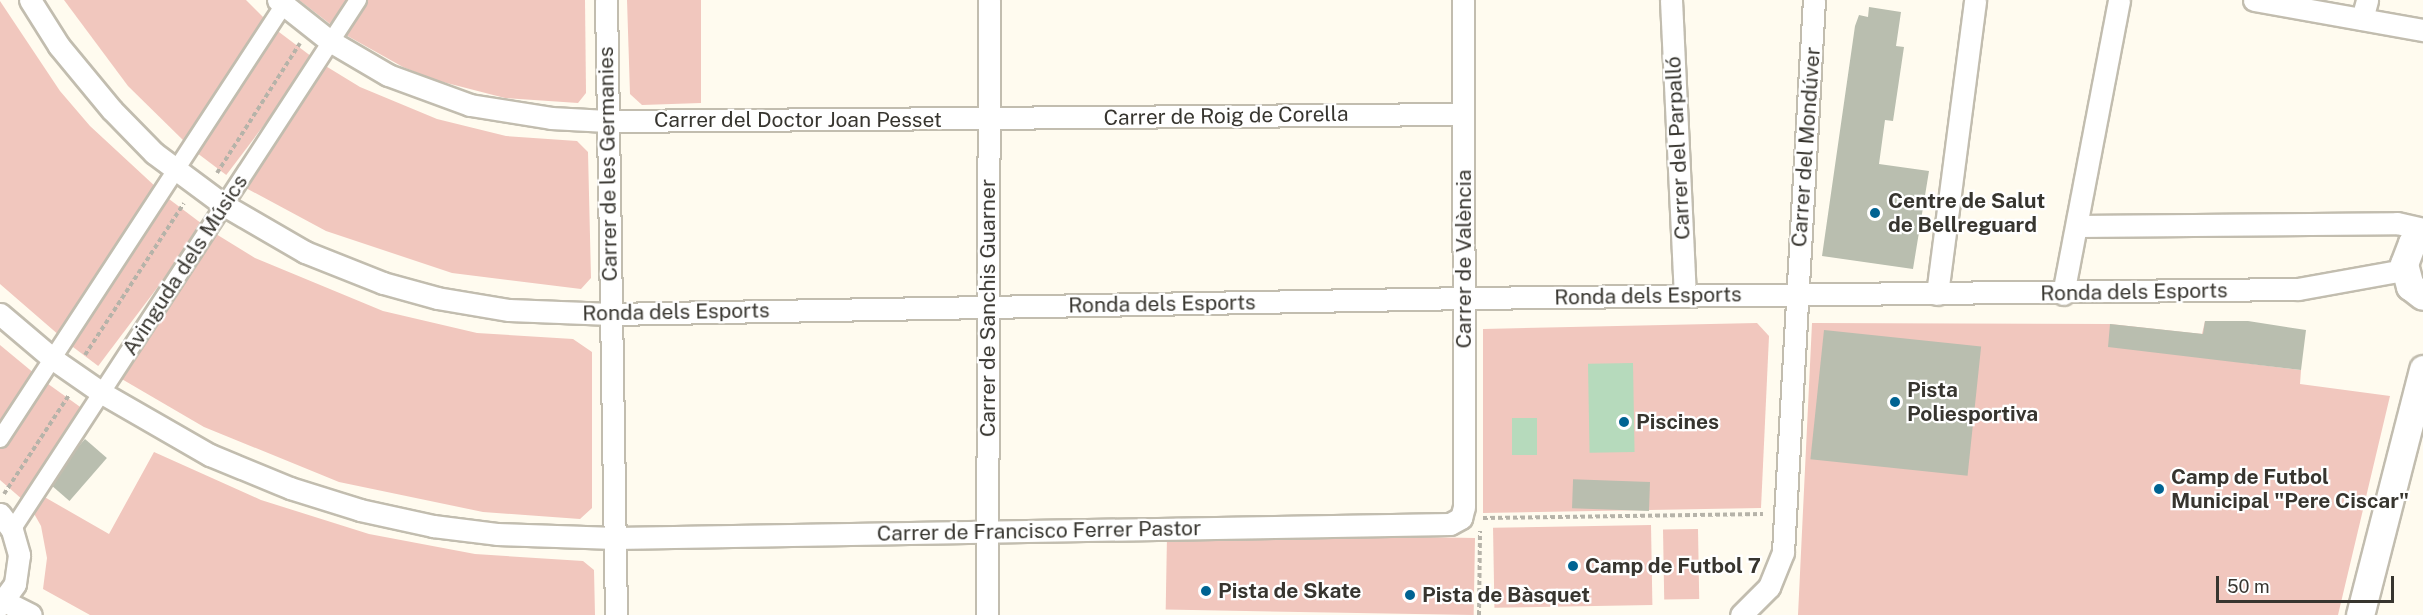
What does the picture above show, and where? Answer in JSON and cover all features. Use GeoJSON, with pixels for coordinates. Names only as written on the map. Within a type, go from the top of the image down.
{"type":"FeatureCollection","features":[{"type":"Feature","properties":{"kind":"street","name":"Ronda dels Esports"},"geometry":{"type":"LineString","coordinates":[[30,0],[82,76],[176,170],[224,205],[305,252],[382,283],[437,298],[508,310],[611,314],[1465,298],[2063,294],[2298,289],[2404,270]]}},
{"type":"Feature","properties":{"kind":"street","name":"Avinguda dels Músics"},"geometry":{"type":"LineString","coordinates":[[6,522],[102,393],[358,0]]}},
{"type":"Feature","properties":{"kind":"street","name":"Carrer de les Germanies"},"geometry":{"type":"LineString","coordinates":[[606,0],[616,615]]}},
{"type":"Feature","properties":{"kind":"street","name":"Carrer de Sanchis Guarner"},"geometry":{"type":"LineString","coordinates":[[987,615],[989,0]]}},
{"type":"Feature","properties":{"kind":"street","name":"Carrer de València"},"geometry":{"type":"LineString","coordinates":[[1462,0],[1465,298],[1471,518]]}},
{"type":"Feature","properties":{"kind":"street","name":"Carrer del Parpalló"},"geometry":{"type":"LineString","coordinates":[[1671,0],[1686,296]]}},
{"type":"Feature","properties":{"kind":"street","name":"Carrer del Mondúver"},"geometry":{"type":"LineString","coordinates":[[1747,610],[1778,569],[1786,513],[1814,0]]}},
{"type":"Feature","properties":{"kind":"street"},"geometry":{"type":"LineString","coordinates":[[1938,294],[1975,0]]}},
{"type":"Feature","properties":{"kind":"street"},"geometry":{"type":"LineString","coordinates":[[2063,294],[2120,0]]}},
{"type":"Feature","properties":{"kind":"street"},"geometry":{"type":"LineString","coordinates":[[2254,0],[2364,9],[2423,30]]}},
{"type":"Feature","properties":{"kind":"street"},"geometry":{"type":"LineString","coordinates":[[0,439],[283,2]]}},
{"type":"Feature","properties":{"kind":"street","name":"Carrer del Doctor Joan Pesset"},"geometry":{"type":"LineString","coordinates":[[283,2],[330,41],[387,75],[470,105],[551,118],[607,121],[988,119]]}},
{"type":"Feature","properties":{"kind":"street","name":"Carrer de Roig de Corella"},"geometry":{"type":"LineString","coordinates":[[988,119],[1463,114]]}},
{"type":"Feature","properties":{"kind":"street"},"geometry":{"type":"LineString","coordinates":[[2077,226],[2397,223],[2423,229]]}},
{"type":"Feature","properties":{"kind":"street"},"geometry":{"type":"LineString","coordinates":[[2423,234],[2406,252],[2404,270],[2410,286],[2423,296]]}},
{"type":"Feature","properties":{"kind":"street","name":"Carrer de Francisco Ferrer Pastor"},"geometry":{"type":"LineString","coordinates":[[0,314],[53,359],[102,393],[210,455],[290,488],[360,510],[497,534],[615,538],[1431,525],[1450,524],[1471,518]]}},
{"type":"Feature","properties":{"kind":"street"},"geometry":{"type":"LineString","coordinates":[[2360,615],[2423,369]]}},
{"type":"Feature","properties":{"kind":"street"},"geometry":{"type":"LineString","coordinates":[[6,522],[19,555],[18,569],[2,603],[32,615]]}},
{"type":"Feature","properties":{"kind":"path"},"geometry":{"type":"LineString","coordinates":[[0,500],[77,376],[200,188],[311,26]]}},
{"type":"Feature","properties":{"kind":"path"},"geometry":{"type":"LineString","coordinates":[[1479,615],[1471,518],[1786,513]]}},
{"type":"Feature","properties":{"kind":"shaded area"},"geometry":{"type":"Polygon","coordinates":[[[64,0],[246,0],[266,20],[186,143],[128,86],[64,0]]]}},
{"type":"Feature","properties":{"kind":"shaded area"},"geometry":{"type":"Polygon","coordinates":[[[299,0],[352,0],[334,27],[299,0]]]}},
{"type":"Feature","properties":{"kind":"shaded area"},"geometry":{"type":"Polygon","coordinates":[[[366,0],[585,0],[586,93],[578,103],[505,98],[435,80],[403,67],[344,34],[366,0]]]}},
{"type":"Feature","properties":{"kind":"shaded area"},"geometry":{"type":"Polygon","coordinates":[[[627,0],[701,0],[701,103],[642,105],[630,94],[627,0]]]}},
{"type":"Feature","properties":{"kind":"shaded area"},"geometry":{"type":"Polygon","coordinates":[[[0,1],[60,91],[90,126],[157,188],[60,336],[0,284],[0,1]]]}},
{"type":"Feature","properties":{"kind":"shaded area"},"geometry":{"type":"Polygon","coordinates":[[[275,29],[314,58],[226,175],[187,146],[275,29]]]}},
{"type":"Feature","properties":{"kind":"shaded area"},"geometry":{"type":"Polygon","coordinates":[[[324,65],[360,87],[437,119],[506,136],[577,141],[588,152],[591,278],[581,289],[452,273],[326,231],[244,187],[324,65]]]}},
{"type":"Feature","properties":{"kind":"shaded area"},"geometry":{"type":"Polygon","coordinates":[[[165,196],[204,225],[98,366],[59,337],[165,196]]]}},
{"type":"Feature","properties":{"kind":"shaded area"},"geometry":{"type":"Polygon","coordinates":[[[216,234],[255,258],[383,311],[477,333],[573,339],[592,352],[592,508],[580,519],[483,512],[339,482],[204,427],[120,378],[216,234]]]}},
{"type":"Feature","properties":{"kind":"shaded area"},"geometry":{"type":"Polygon","coordinates":[[[2205,321],[2248,321],[2245,363],[2301,370],[2300,384],[2390,396],[2338,615],[1798,615],[1812,323],[2110,324],[2202,334],[2205,321]]]}},
{"type":"Feature","properties":{"kind":"shaded area","name":"Piscines"},"geometry":{"type":"Polygon","coordinates":[[[1757,323],[1769,336],[1761,508],[1483,513],[1483,329],[1757,323]]]}},
{"type":"Feature","properties":{"kind":"shaded area"},"geometry":{"type":"Polygon","coordinates":[[[0,345],[35,374],[0,429],[0,345]]]}},
{"type":"Feature","properties":{"kind":"shaded area"},"geometry":{"type":"Polygon","coordinates":[[[1633,363],[1635,452],[1590,453],[1588,364],[1633,363]]]}},
{"type":"Feature","properties":{"kind":"shaded area"},"geometry":{"type":"Polygon","coordinates":[[[44,381],[83,409],[23,500],[0,480],[0,448],[44,381]]]}},
{"type":"Feature","properties":{"kind":"shaded area"},"geometry":{"type":"Polygon","coordinates":[[[1512,418],[1537,418],[1537,455],[1512,455],[1512,418]]]}},
{"type":"Feature","properties":{"kind":"shaded area"},"geometry":{"type":"Polygon","coordinates":[[[154,452],[261,500],[369,534],[475,554],[583,561],[594,570],[595,615],[90,615],[43,589],[47,558],[41,526],[32,510],[41,495],[109,534],[154,452]]]}},
{"type":"Feature","properties":{"kind":"shaded area","name":"Camp de Futbol 7"},"geometry":{"type":"Polygon","coordinates":[[[1651,525],[1652,605],[1494,608],[1493,528],[1651,525]]]}},
{"type":"Feature","properties":{"kind":"shaded area"},"geometry":{"type":"Polygon","coordinates":[[[1698,529],[1699,599],[1664,600],[1663,530],[1698,529]]]}},
{"type":"Feature","properties":{"kind":"shaded area"},"geometry":{"type":"Polygon","coordinates":[[[1167,533],[1475,538],[1474,615],[1166,610],[1167,533]]]}},
{"type":"Feature","properties":{"kind":"building"},"geometry":{"type":"Polygon","coordinates":[[[1869,7],[1901,12],[1896,46],[1904,47],[1893,121],[1885,120],[1879,164],[1929,171],[1913,269],[1822,256],[1855,26],[1859,15],[1868,17],[1869,7]]]}},
{"type":"Feature","properties":{"kind":"building"},"geometry":{"type":"Polygon","coordinates":[[[2205,321],[2248,321],[2306,330],[2301,370],[2108,347],[2110,324],[2203,334],[2205,321]]]}},
{"type":"Feature","properties":{"kind":"building","name":"Pista Poliesportiva"},"geometry":{"type":"Polygon","coordinates":[[[1824,330],[1981,347],[1968,476],[1810,459],[1824,330]]]}},
{"type":"Feature","properties":{"kind":"building"},"geometry":{"type":"Polygon","coordinates":[[[85,439],[107,458],[69,501],[48,482],[85,439]]]}},
{"type":"Feature","properties":{"kind":"building"},"geometry":{"type":"Polygon","coordinates":[[[1573,479],[1650,482],[1649,511],[1572,508],[1573,479]]]}},
{"type":"Feature","properties":{"kind":"place","name":"Centre de Salut de Bellreguard"},"geometry":{"type":"Point","coordinates":[1875,213]}},
{"type":"Feature","properties":{"kind":"place","name":"Pista Poliesportiva"},"geometry":{"type":"Point","coordinates":[1895,402]}},
{"type":"Feature","properties":{"kind":"place","name":"Piscines"},"geometry":{"type":"Point","coordinates":[1624,422]}},
{"type":"Feature","properties":{"kind":"place","name":"Camp de Futbol Municipal \"Pere Ciscar\""},"geometry":{"type":"Point","coordinates":[2159,489]}},
{"type":"Feature","properties":{"kind":"place","name":"Camp de Futbol 7"},"geometry":{"type":"Point","coordinates":[1573,566]}},
{"type":"Feature","properties":{"kind":"place","name":"Pista de Skate"},"geometry":{"type":"Point","coordinates":[1206,591]}},
{"type":"Feature","properties":{"kind":"place","name":"Pista de Bàsquet"},"geometry":{"type":"Point","coordinates":[1410,595]}}]}
